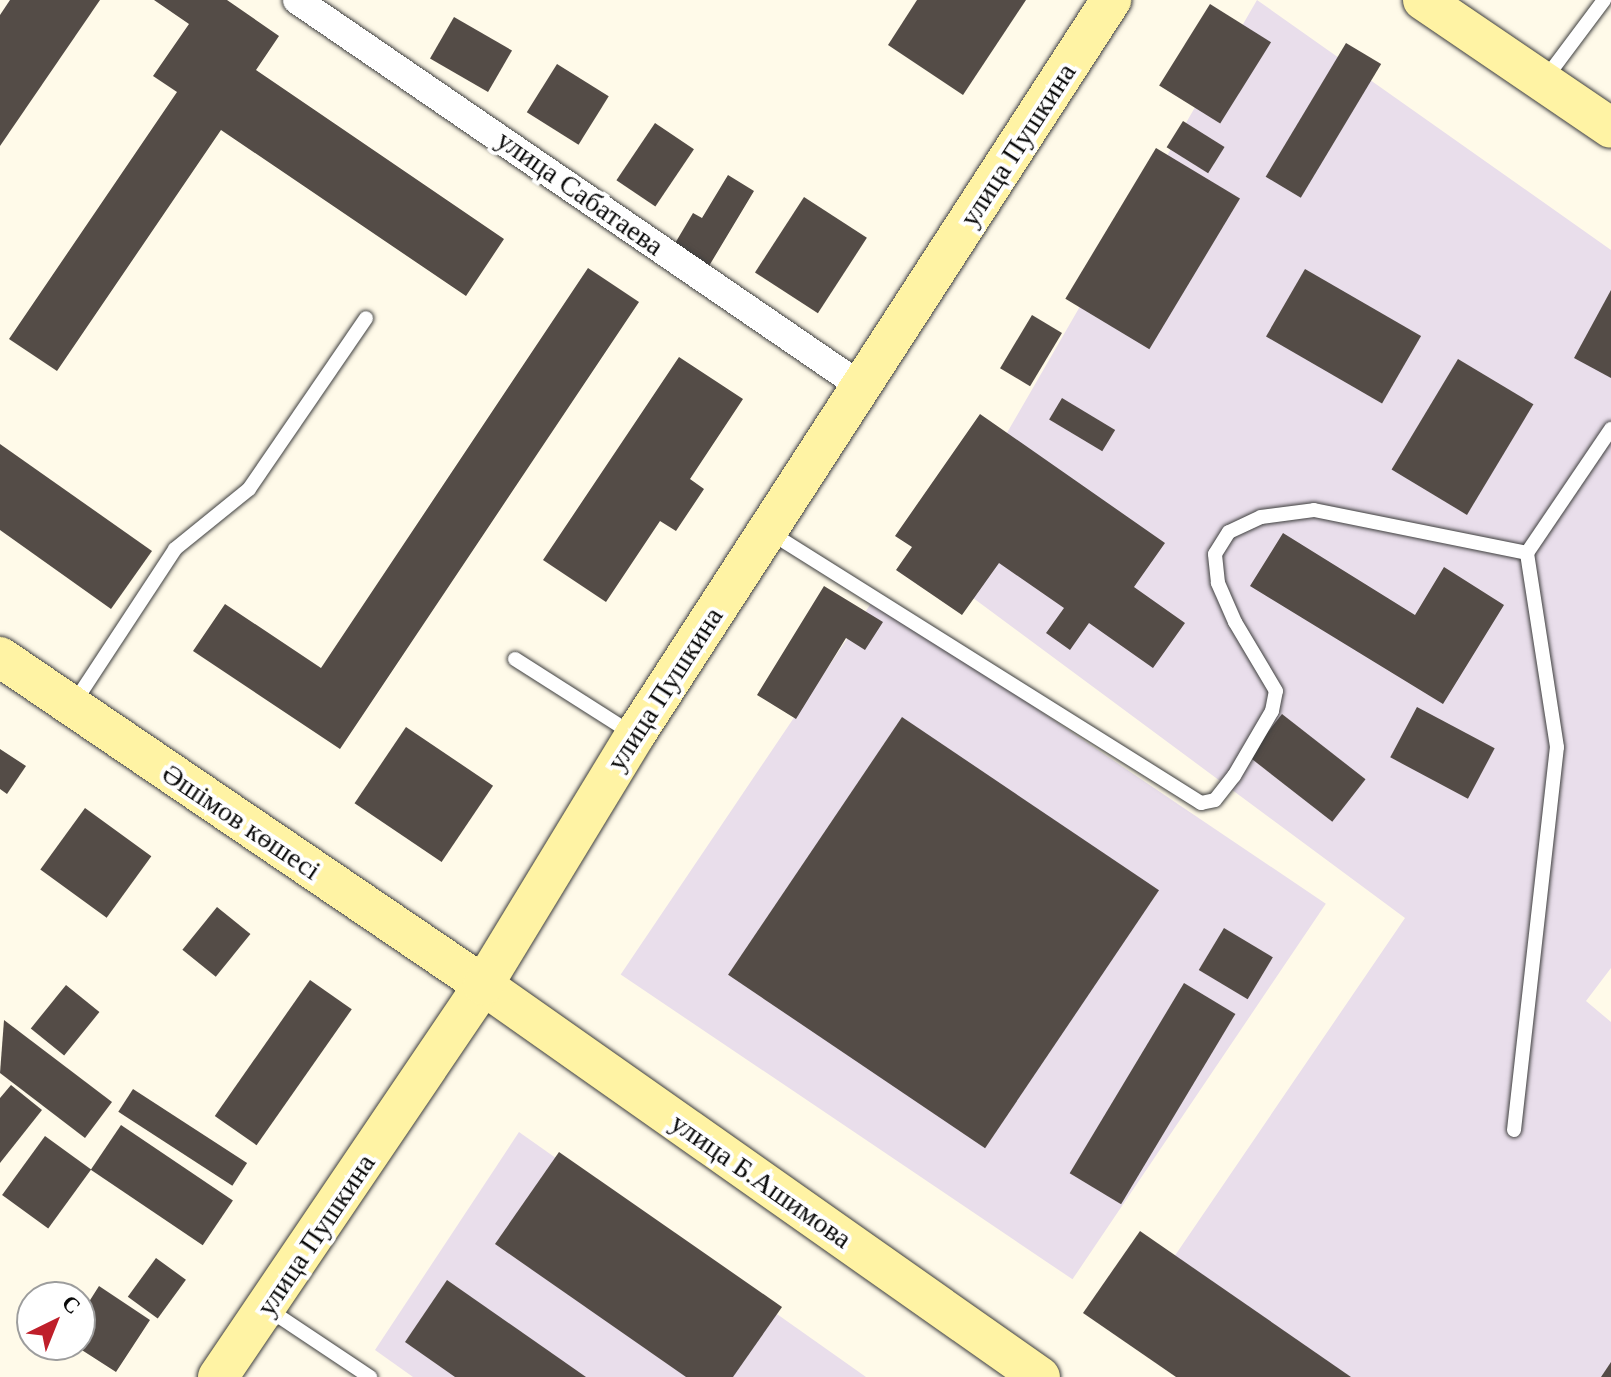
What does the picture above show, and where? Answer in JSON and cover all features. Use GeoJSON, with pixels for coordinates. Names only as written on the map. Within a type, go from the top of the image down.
{"type":"FeatureCollection","features":[{"type":"Feature","properties":{"kind":"street","name":"улица Сабатаева"},"geometry":{"type":"LineString","coordinates":[[297,0],[328,8],[862,387]]}},
{"type":"Feature","properties":{"kind":"street","name":"улица Пушкина"},"geometry":{"type":"LineString","coordinates":[[218,1377],[483,985],[635,735],[1111,0]]}},
{"type":"Feature","properties":{"kind":"street"},"geometry":{"type":"LineString","coordinates":[[1423,0],[1611,128]]}},
{"type":"Feature","properties":{"kind":"street","name":"Әшімов көшесі"},"geometry":{"type":"LineString","coordinates":[[0,657],[483,985]]}},
{"type":"Feature","properties":{"kind":"street","name":"улица Б.Ашимова"},"geometry":{"type":"LineString","coordinates":[[483,985],[1040,1377]]}},
{"type":"Feature","properties":{"kind":"lane"},"geometry":{"type":"LineString","coordinates":[[1543,82],[1604,0]]}},
{"type":"Feature","properties":{"kind":"lane"},"geometry":{"type":"LineString","coordinates":[[72,706],[175,549],[249,489],[366,318]]}},
{"type":"Feature","properties":{"kind":"lane"},"geometry":{"type":"LineString","coordinates":[[1514,1130],[1557,747],[1527,553],[1611,429]]}},
{"type":"Feature","properties":{"kind":"lane"},"geometry":{"type":"LineString","coordinates":[[767,531],[1201,803],[1215,800],[1234,776],[1272,711],[1276,691],[1218,583],[1215,554],[1229,532],[1261,517],[1314,510],[1527,553]]}},
{"type":"Feature","properties":{"kind":"lane"},"geometry":{"type":"LineString","coordinates":[[515,659],[635,735]]}},
{"type":"Feature","properties":{"kind":"lane"},"geometry":{"type":"LineString","coordinates":[[267,1308],[370,1377]]}},
{"type":"Feature","properties":{"kind":"shaded area"},"geometry":{"type":"Polygon","coordinates":[[[1257,0],[1611,250],[1611,968],[1586,1001],[1611,1022],[1611,1377],[1246,1377],[1144,1301],[1405,918],[930,566],[1257,0]]]}},
{"type":"Feature","properties":{"kind":"shaded area"},"geometry":{"type":"Polygon","coordinates":[[[874,599],[1326,904],[1073,1279],[621,975],[874,599]]]}},
{"type":"Feature","properties":{"kind":"shaded area"},"geometry":{"type":"Polygon","coordinates":[[[519,1132],[866,1377],[413,1377],[375,1350],[519,1132]]]}},
{"type":"Feature","properties":{"kind":"building"},"geometry":{"type":"Polygon","coordinates":[[[10,0],[100,0],[0,146],[0,15],[10,0]]]}},
{"type":"Feature","properties":{"kind":"building"},"geometry":{"type":"Polygon","coordinates":[[[154,0],[227,0],[279,36],[256,70],[504,239],[466,296],[221,130],[57,371],[9,339],[177,92],[153,76],[189,24],[154,0]]]}},
{"type":"Feature","properties":{"kind":"building"},"geometry":{"type":"Polygon","coordinates":[[[917,0],[1026,0],[963,95],[888,45],[917,0]]]}},
{"type":"Feature","properties":{"kind":"building"},"geometry":{"type":"Polygon","coordinates":[[[1210,4],[1271,42],[1220,124],[1159,85],[1210,4]]]}},
{"type":"Feature","properties":{"kind":"building"},"geometry":{"type":"Polygon","coordinates":[[[454,17],[512,50],[488,92],[430,59],[454,17]]]}},
{"type":"Feature","properties":{"kind":"building"},"geometry":{"type":"Polygon","coordinates":[[[1346,43],[1381,64],[1301,198],[1266,177],[1346,43]]]}},
{"type":"Feature","properties":{"kind":"building"},"geometry":{"type":"Polygon","coordinates":[[[557,64],[609,96],[579,145],[527,112],[557,64]]]}},
{"type":"Feature","properties":{"kind":"building"},"geometry":{"type":"Polygon","coordinates":[[[1183,121],[1225,147],[1208,173],[1167,147],[1183,121]]]}},
{"type":"Feature","properties":{"kind":"building"},"geometry":{"type":"Polygon","coordinates":[[[655,123],[694,149],[655,206],[616,180],[655,123]]]}},
{"type":"Feature","properties":{"kind":"building"},"geometry":{"type":"Polygon","coordinates":[[[1156,148],[1240,198],[1149,349],[1065,299],[1156,148]]]}},
{"type":"Feature","properties":{"kind":"building"},"geometry":{"type":"Polygon","coordinates":[[[728,175],[754,191],[709,266],[674,245],[693,213],[702,218],[728,175]]]}},
{"type":"Feature","properties":{"kind":"building"},"geometry":{"type":"Polygon","coordinates":[[[804,197],[867,238],[818,313],[755,272],[804,197]]]}},
{"type":"Feature","properties":{"kind":"building"},"geometry":{"type":"Polygon","coordinates":[[[588,268],[639,302],[340,749],[193,651],[225,604],[321,668],[588,268]]]}},
{"type":"Feature","properties":{"kind":"building"},"geometry":{"type":"Polygon","coordinates":[[[1305,269],[1421,336],[1382,404],[1266,337],[1305,269]]]}},
{"type":"Feature","properties":{"kind":"building"},"geometry":{"type":"Polygon","coordinates":[[[1611,290],[1611,378],[1574,358],[1611,290]]]}},
{"type":"Feature","properties":{"kind":"building"},"geometry":{"type":"Polygon","coordinates":[[[1032,315],[1062,333],[1030,386],[1000,368],[1032,315]]]}},
{"type":"Feature","properties":{"kind":"building"},"geometry":{"type":"Polygon","coordinates":[[[679,357],[743,399],[690,479],[704,489],[676,531],[660,521],[606,602],[543,560],[679,357]]]}},
{"type":"Feature","properties":{"kind":"building"},"geometry":{"type":"Polygon","coordinates":[[[1458,359],[1533,404],[1467,515],[1392,470],[1458,359]]]}},
{"type":"Feature","properties":{"kind":"building"},"geometry":{"type":"Polygon","coordinates":[[[1062,398],[1115,430],[1102,451],[1049,419],[1062,398]]]}},
{"type":"Feature","properties":{"kind":"building"},"geometry":{"type":"Polygon","coordinates":[[[980,414],[1165,543],[1134,587],[1185,623],[1153,668],[1089,623],[1070,650],[1046,633],[1064,608],[999,563],[962,615],[896,570],[912,547],[895,536],[980,414]]]}},
{"type":"Feature","properties":{"kind":"building"},"geometry":{"type":"Polygon","coordinates":[[[0,444],[152,551],[111,609],[0,530],[0,444]]]}},
{"type":"Feature","properties":{"kind":"building"},"geometry":{"type":"Polygon","coordinates":[[[1283,533],[1415,615],[1444,567],[1504,605],[1443,704],[1250,586],[1283,533]]]}},
{"type":"Feature","properties":{"kind":"building"},"geometry":{"type":"Polygon","coordinates":[[[824,586],[883,622],[865,650],[846,638],[796,719],[757,695],[824,586]]]}},
{"type":"Feature","properties":{"kind":"building"},"geometry":{"type":"Polygon","coordinates":[[[1417,707],[1495,748],[1468,799],[1390,757],[1417,707]]]}},
{"type":"Feature","properties":{"kind":"building"},"geometry":{"type":"Polygon","coordinates":[[[1282,714],[1366,779],[1332,822],[1249,757],[1282,714]]]}},
{"type":"Feature","properties":{"kind":"building"},"geometry":{"type":"Polygon","coordinates":[[[902,717],[1159,890],[985,1148],[728,975],[902,717]]]}},
{"type":"Feature","properties":{"kind":"building"},"geometry":{"type":"Polygon","coordinates":[[[406,727],[493,786],[442,862],[355,803],[406,727]]]}},
{"type":"Feature","properties":{"kind":"building"},"geometry":{"type":"Polygon","coordinates":[[[0,749],[26,766],[7,794],[0,789],[0,749]]]}},
{"type":"Feature","properties":{"kind":"building"},"geometry":{"type":"Polygon","coordinates":[[[85,808],[151,856],[107,918],[40,869],[85,808]]]}},
{"type":"Feature","properties":{"kind":"building"},"geometry":{"type":"Polygon","coordinates":[[[217,907],[250,934],[216,977],[182,950],[217,907]]]}},
{"type":"Feature","properties":{"kind":"building"},"geometry":{"type":"Polygon","coordinates":[[[1224,928],[1273,957],[1248,999],[1199,970],[1224,928]]]}},
{"type":"Feature","properties":{"kind":"building"},"geometry":{"type":"Polygon","coordinates":[[[310,980],[352,1009],[257,1145],[215,1116],[310,980]]]}},
{"type":"Feature","properties":{"kind":"building"},"geometry":{"type":"Polygon","coordinates":[[[1184,983],[1235,1014],[1121,1204],[1070,1173],[1184,983]]]}},
{"type":"Feature","properties":{"kind":"building"},"geometry":{"type":"Polygon","coordinates":[[[66,985],[99,1012],[64,1056],[31,1029],[66,985]]]}},
{"type":"Feature","properties":{"kind":"building"},"geometry":{"type":"Polygon","coordinates":[[[4,1020],[112,1102],[85,1138],[0,1073],[4,1020]]]}},
{"type":"Feature","properties":{"kind":"building"},"geometry":{"type":"Polygon","coordinates":[[[11,1085],[42,1110],[0,1163],[0,1098],[11,1085]]]}},
{"type":"Feature","properties":{"kind":"building"},"geometry":{"type":"Polygon","coordinates":[[[133,1089],[247,1163],[232,1186],[118,1112],[133,1089]]]}},
{"type":"Feature","properties":{"kind":"building"},"geometry":{"type":"Polygon","coordinates":[[[121,1125],[233,1200],[203,1245],[91,1170],[121,1125]]]}},
{"type":"Feature","properties":{"kind":"building"},"geometry":{"type":"Polygon","coordinates":[[[45,1136],[91,1170],[48,1229],[2,1195],[45,1136]]]}},
{"type":"Feature","properties":{"kind":"building"},"geometry":{"type":"Polygon","coordinates":[[[559,1152],[782,1307],[733,1377],[686,1377],[495,1244],[559,1152]]]}},
{"type":"Feature","properties":{"kind":"building"},"geometry":{"type":"Polygon","coordinates":[[[1140,1231],[1351,1377],[1176,1377],[1083,1313],[1140,1231]]]}},
{"type":"Feature","properties":{"kind":"building"},"geometry":{"type":"Polygon","coordinates":[[[156,1258],[186,1280],[158,1319],[128,1297],[156,1258]]]}},
{"type":"Feature","properties":{"kind":"building"},"geometry":{"type":"Polygon","coordinates":[[[447,1280],[586,1377],[455,1377],[405,1342],[447,1280]]]}},
{"type":"Feature","properties":{"kind":"building"},"geometry":{"type":"Polygon","coordinates":[[[99,1286],[150,1320],[116,1372],[96,1359],[96,1291],[99,1286]]]}},
{"type":"Feature","properties":{"kind":"building"},"geometry":{"type":"Polygon","coordinates":[[[1611,1362],[1611,1377],[1601,1377],[1611,1362]]]}}]}
